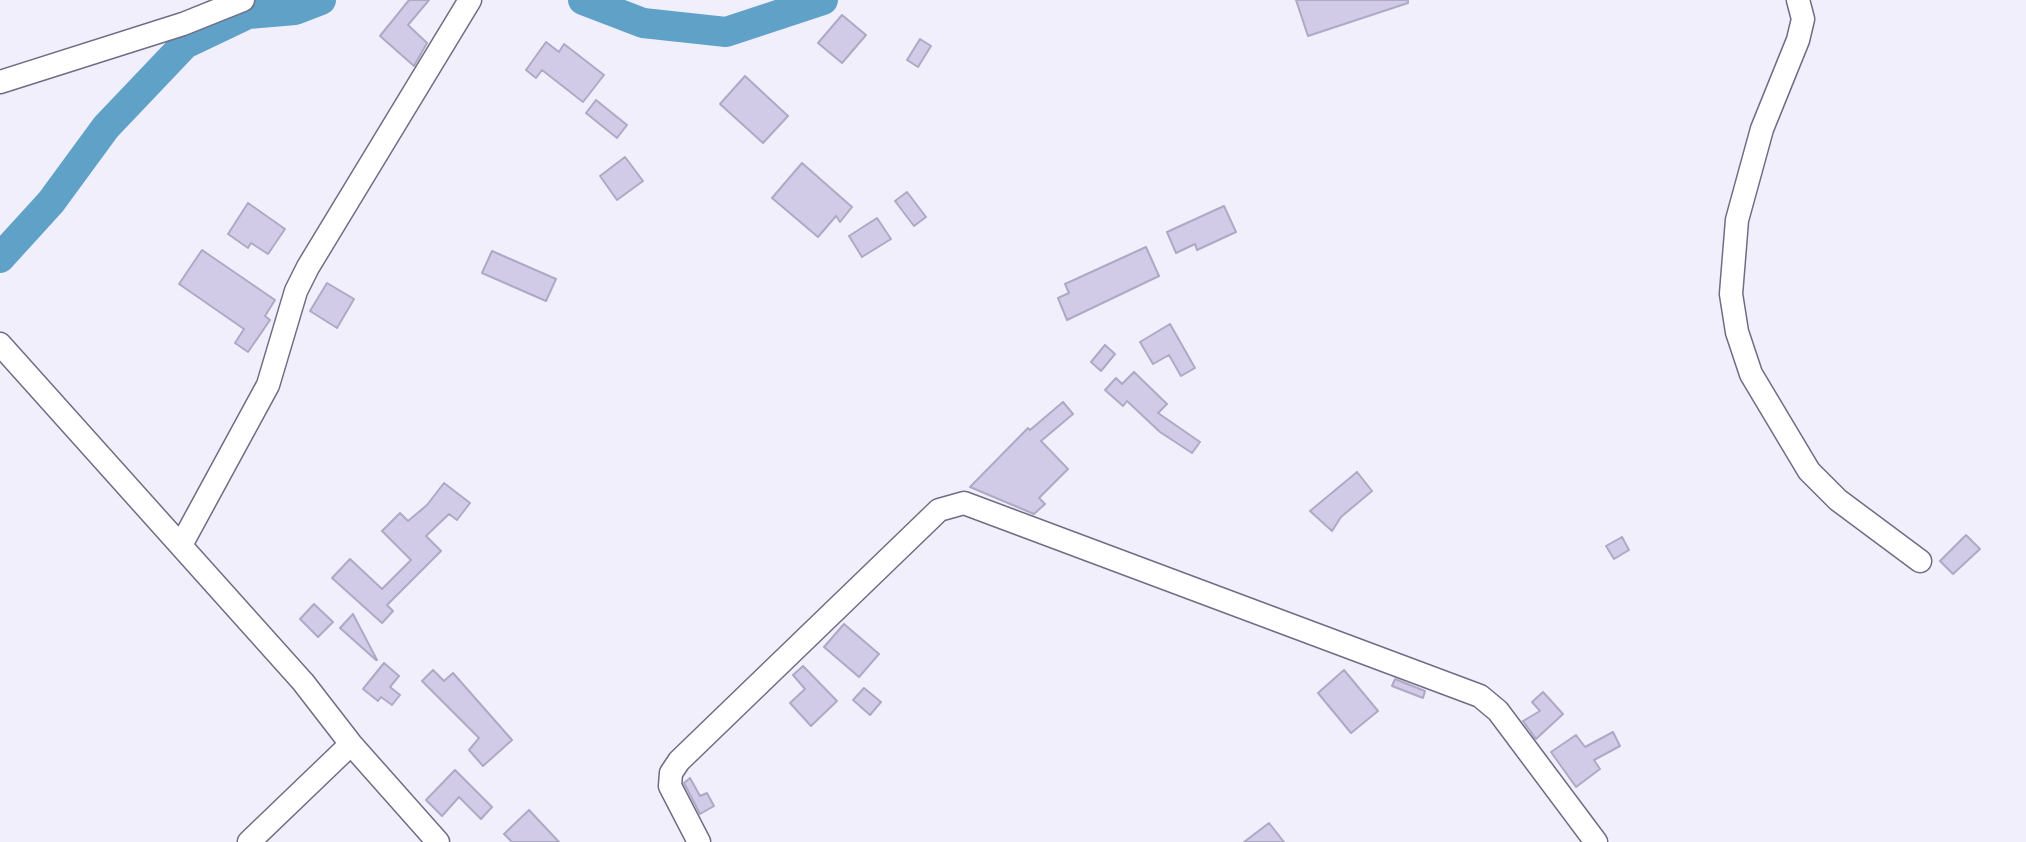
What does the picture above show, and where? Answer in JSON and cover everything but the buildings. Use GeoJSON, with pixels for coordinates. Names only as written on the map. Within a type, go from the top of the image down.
{"type":"FeatureCollection","features":[{"type":"Feature","properties":{"kind":"street"},"geometry":{"type":"LineString","coordinates":[[0,82],[183,24],[243,0]]}},
{"type":"Feature","properties":{"kind":"street"},"geometry":{"type":"LineString","coordinates":[[181,545],[268,385],[296,291],[308,267],[470,0]]}},
{"type":"Feature","properties":{"kind":"street"},"geometry":{"type":"LineString","coordinates":[[1798,0],[1803,19],[1798,40],[1762,129],[1737,220],[1731,294],[1737,332],[1751,374],[1809,471],[1838,500],[1920,561]]}},
{"type":"Feature","properties":{"kind":"street"},"geometry":{"type":"LineString","coordinates":[[0,344],[303,682],[351,744],[438,842]]}},
{"type":"Feature","properties":{"kind":"street"},"geometry":{"type":"LineString","coordinates":[[699,842],[670,786],[671,773],[679,761],[939,510],[964,503],[1480,696],[1498,711],[1596,842]]}},
{"type":"Feature","properties":{"kind":"street"},"geometry":{"type":"LineString","coordinates":[[249,842],[351,744]]}},
{"type":"Feature","properties":{"kind":"waterway"},"geometry":{"type":"LineString","coordinates":[[0,258],[51,202],[106,127],[185,44],[248,14],[295,10],[321,0]]}},
{"type":"Feature","properties":{"kind":"waterway"},"geometry":{"type":"LineString","coordinates":[[583,0],[643,23],[726,32],[823,0]]}}]}
